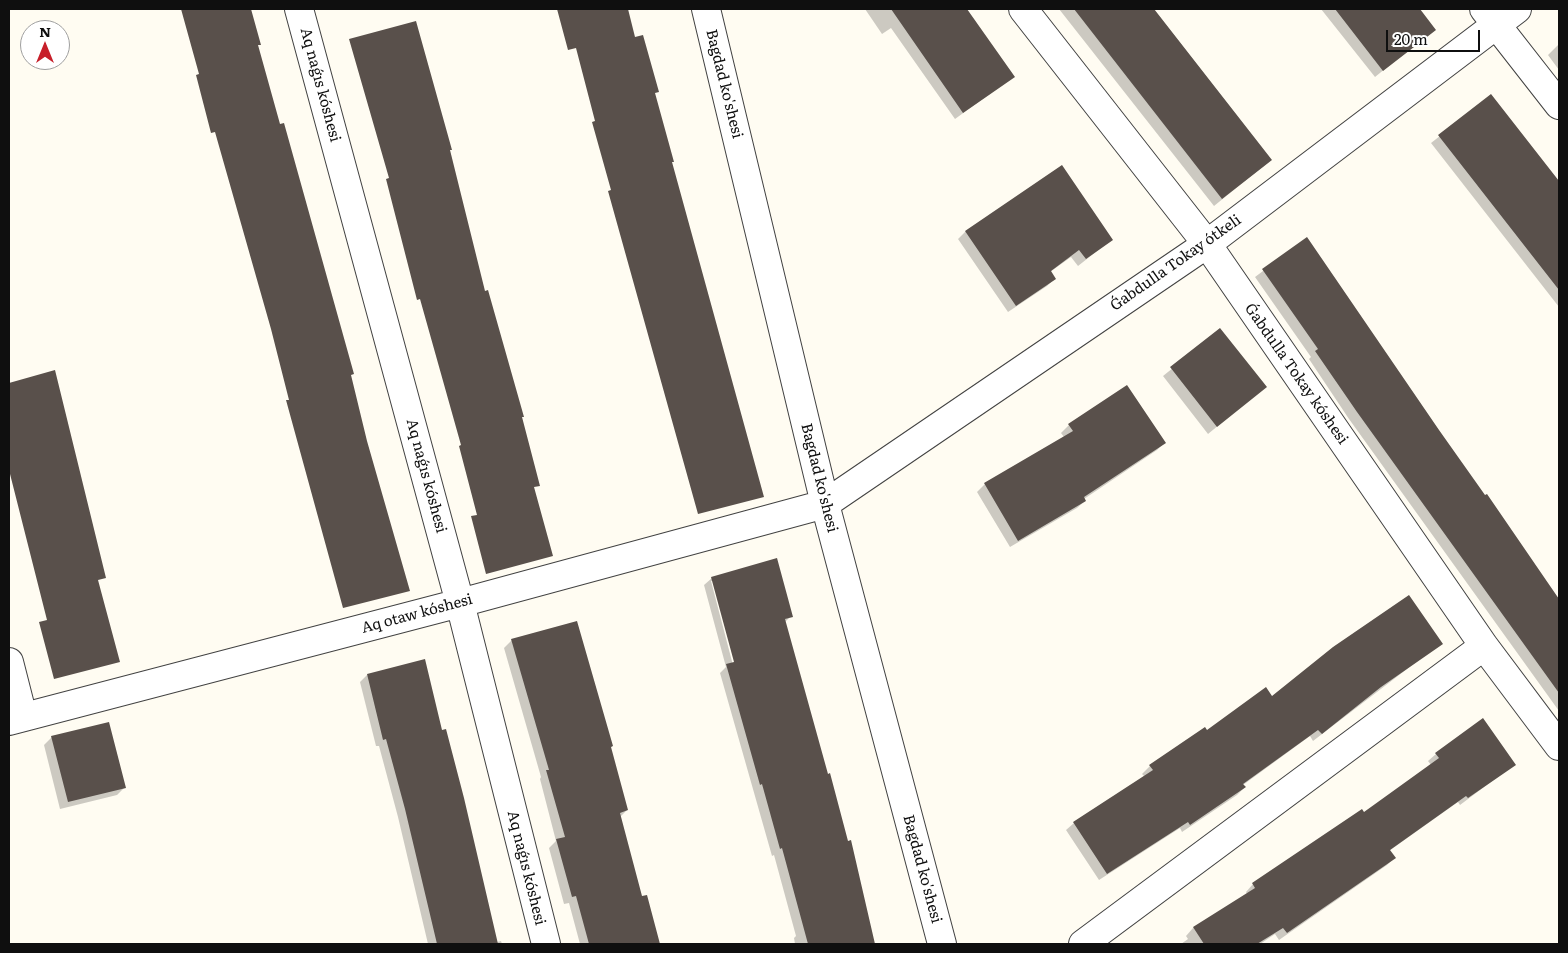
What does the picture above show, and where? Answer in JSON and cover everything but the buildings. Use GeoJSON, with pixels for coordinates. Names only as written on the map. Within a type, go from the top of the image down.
{"type":"FeatureCollection","features":[{"type":"Feature","properties":{"kind":"street","name":"Aq naǵıs kóshesi"},"geometry":{"type":"LineString","coordinates":[[299,9],[460,603],[546,944]]}},
{"type":"Feature","properties":{"kind":"street","name":"Bagdad ko'shesi"},"geometry":{"type":"LineString","coordinates":[[706,9],[825,504],[942,944]]}},
{"type":"Feature","properties":{"kind":"street","name":"Ǵabdulla Tokay kóshesi"},"geometry":{"type":"LineString","coordinates":[[1023,9],[1207,244],[1484,646],[1559,746]]}},
{"type":"Feature","properties":{"kind":"street","name":"Ǵabdulla Tokay ótkeli"},"geometry":{"type":"LineString","coordinates":[[825,504],[1207,244],[1500,14]]}},
{"type":"Feature","properties":{"kind":"street"},"geometry":{"type":"LineString","coordinates":[[1500,14],[1559,105]]}},
{"type":"Feature","properties":{"kind":"street","name":"Aq otaw kóshesi"},"geometry":{"type":"LineString","coordinates":[[16,719],[460,603],[825,504]]}},
{"type":"Feature","properties":{"kind":"street"},"geometry":{"type":"LineString","coordinates":[[1083,944],[1484,646]]}},
{"type":"Feature","properties":{"kind":"street"},"geometry":{"type":"LineString","coordinates":[[9,662],[16,719]]}}]}
